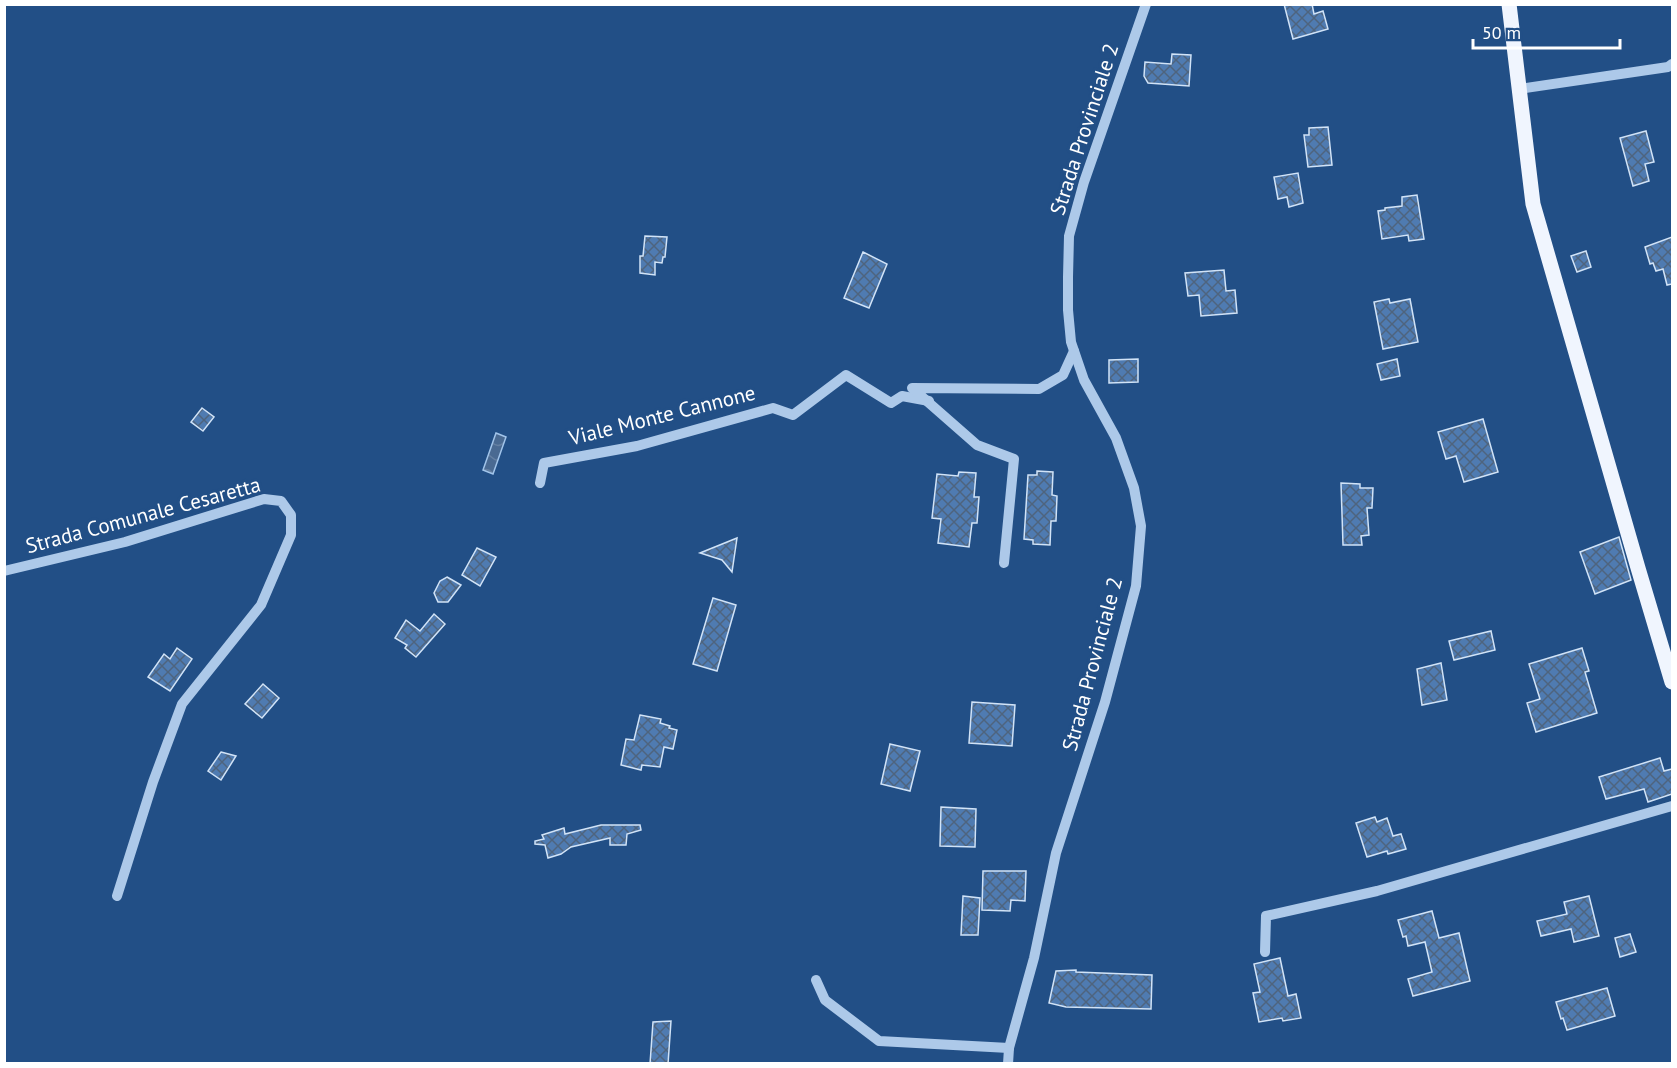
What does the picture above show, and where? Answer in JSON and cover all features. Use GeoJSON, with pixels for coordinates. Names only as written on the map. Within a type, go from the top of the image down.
{"type":"FeatureCollection","features":[{"type":"Feature","properties":{"kind":"main road"},"geometry":{"type":"LineString","coordinates":[[1509,4],[1533,204],[1672,682]]}},
{"type":"Feature","properties":{"kind":"street","name":"Strada Provinciale 2"},"geometry":{"type":"LineString","coordinates":[[1008,1064],[1010,1048],[1034,958],[1056,853],[1105,702],[1136,586],[1141,526],[1134,488],[1116,438],[1084,380],[1071,342],[1068,310],[1069,236],[1084,182],[1146,4]]}},
{"type":"Feature","properties":{"kind":"street"},"geometry":{"type":"LineString","coordinates":[[1519,89],[1668,67],[1672,64]]}},
{"type":"Feature","properties":{"kind":"street"},"geometry":{"type":"LineString","coordinates":[[1004,563],[1014,459],[977,446],[912,388],[1039,388],[1063,375],[1074,351]]}},
{"type":"Feature","properties":{"kind":"street","name":"Viale Monte Cannone"},"geometry":{"type":"LineString","coordinates":[[540,483],[544,463],[637,446],[773,408],[793,415],[846,375],[891,403],[902,396],[928,401]]}},
{"type":"Feature","properties":{"kind":"street","name":"Strada Comunale Cesaretta"},"geometry":{"type":"LineString","coordinates":[[4,571],[125,542],[264,499],[281,501],[291,515],[291,536],[261,605],[182,704],[153,782],[117,896]]}},
{"type":"Feature","properties":{"kind":"street"},"geometry":{"type":"LineString","coordinates":[[1265,952],[1266,916],[1377,891],[1672,806]]}},
{"type":"Feature","properties":{"kind":"street"},"geometry":{"type":"LineString","coordinates":[[816,980],[825,1000],[879,1041],[1010,1048]]}},
{"type":"Feature","properties":{"kind":"water"},"geometry":{"type":"Polygon","coordinates":[[[496,433],[506,437],[493,474],[483,470],[496,433]]]}},
{"type":"Feature","properties":{"kind":"building"},"geometry":{"type":"Polygon","coordinates":[[[1284,4],[1312,4],[1314,14],[1323,11],[1328,29],[1293,39],[1284,4]]]}},
{"type":"Feature","properties":{"kind":"building"},"geometry":{"type":"Polygon","coordinates":[[[1172,54],[1191,55],[1189,86],[1148,83],[1144,76],[1145,62],[1171,64],[1172,54]]]}},
{"type":"Feature","properties":{"kind":"building"},"geometry":{"type":"Polygon","coordinates":[[[1328,127],[1332,165],[1308,167],[1304,135],[1309,135],[1309,128],[1328,127]]]}},
{"type":"Feature","properties":{"kind":"building"},"geometry":{"type":"Polygon","coordinates":[[[1646,131],[1654,162],[1645,164],[1649,181],[1633,186],[1620,138],[1646,131]]]}},
{"type":"Feature","properties":{"kind":"building"},"geometry":{"type":"Polygon","coordinates":[[[1298,173],[1303,203],[1289,207],[1287,197],[1278,199],[1274,177],[1298,173]]]}},
{"type":"Feature","properties":{"kind":"building"},"geometry":{"type":"Polygon","coordinates":[[[1417,195],[1424,239],[1409,241],[1408,235],[1382,239],[1378,211],[1402,206],[1402,197],[1417,195]]]}},
{"type":"Feature","properties":{"kind":"building"},"geometry":{"type":"Polygon","coordinates":[[[645,236],[667,237],[665,257],[662,263],[655,262],[655,275],[640,273],[640,256],[643,256],[645,236]]]}},
{"type":"Feature","properties":{"kind":"building"},"geometry":{"type":"Polygon","coordinates":[[[1672,237],[1672,284],[1667,285],[1663,269],[1656,271],[1653,263],[1650,264],[1645,247],[1672,237]]]}},
{"type":"Feature","properties":{"kind":"building"},"geometry":{"type":"Polygon","coordinates":[[[1586,251],[1591,267],[1577,272],[1571,256],[1586,251]]]}},
{"type":"Feature","properties":{"kind":"building"},"geometry":{"type":"Polygon","coordinates":[[[863,252],[887,264],[869,308],[844,298],[863,252]]]}},
{"type":"Feature","properties":{"kind":"building"},"geometry":{"type":"Polygon","coordinates":[[[1224,270],[1226,291],[1235,290],[1237,313],[1201,316],[1199,295],[1188,296],[1185,273],[1224,270]]]}},
{"type":"Feature","properties":{"kind":"building"},"geometry":{"type":"Polygon","coordinates":[[[1389,299],[1390,303],[1410,299],[1418,342],[1383,349],[1374,302],[1389,299]]]}},
{"type":"Feature","properties":{"kind":"building"},"geometry":{"type":"Polygon","coordinates":[[[1138,359],[1138,382],[1109,383],[1109,360],[1138,359]]]}},
{"type":"Feature","properties":{"kind":"building"},"geometry":{"type":"Polygon","coordinates":[[[1397,359],[1400,376],[1381,380],[1377,364],[1397,359]]]}},
{"type":"Feature","properties":{"kind":"building"},"geometry":{"type":"Polygon","coordinates":[[[202,408],[214,417],[203,431],[191,422],[202,408]]]}},
{"type":"Feature","properties":{"kind":"building"},"geometry":{"type":"Polygon","coordinates":[[[1483,419],[1498,472],[1464,482],[1456,456],[1446,459],[1438,432],[1483,419]]]}},
{"type":"Feature","properties":{"kind":"building"},"geometry":{"type":"Polygon","coordinates":[[[1037,471],[1053,472],[1052,495],[1057,496],[1056,521],[1051,521],[1050,545],[1033,544],[1033,540],[1024,539],[1028,475],[1037,475],[1037,471]]]}},
{"type":"Feature","properties":{"kind":"building"},"geometry":{"type":"Polygon","coordinates":[[[959,472],[976,473],[974,497],[979,497],[977,523],[972,523],[969,547],[938,543],[941,519],[932,518],[937,474],[958,476],[959,472]]]}},
{"type":"Feature","properties":{"kind":"building"},"geometry":{"type":"Polygon","coordinates":[[[1341,483],[1360,484],[1360,488],[1373,488],[1372,508],[1367,508],[1369,535],[1361,536],[1362,545],[1343,545],[1341,483]]]}},
{"type":"Feature","properties":{"kind":"building"},"geometry":{"type":"Polygon","coordinates":[[[1619,537],[1631,580],[1595,594],[1580,552],[1619,537]]]}},
{"type":"Feature","properties":{"kind":"building"},"geometry":{"type":"Polygon","coordinates":[[[737,538],[732,572],[722,560],[700,553],[737,538]]]}},
{"type":"Feature","properties":{"kind":"building"},"geometry":{"type":"Polygon","coordinates":[[[477,548],[496,557],[480,586],[462,575],[477,548]]]}},
{"type":"Feature","properties":{"kind":"building"},"geometry":{"type":"Polygon","coordinates":[[[447,577],[461,585],[448,602],[438,602],[434,593],[440,581],[447,577]]]}},
{"type":"Feature","properties":{"kind":"building"},"geometry":{"type":"Polygon","coordinates":[[[713,598],[736,605],[717,671],[693,664],[713,598]]]}},
{"type":"Feature","properties":{"kind":"building"},"geometry":{"type":"Polygon","coordinates":[[[434,614],[445,624],[416,657],[405,648],[407,645],[395,638],[406,620],[420,631],[434,614]]]}},
{"type":"Feature","properties":{"kind":"building"},"geometry":{"type":"Polygon","coordinates":[[[1491,631],[1495,650],[1454,660],[1449,641],[1491,631]]]}},
{"type":"Feature","properties":{"kind":"building"},"geometry":{"type":"Polygon","coordinates":[[[177,648],[192,659],[170,691],[148,677],[164,654],[170,659],[177,648]]]}},
{"type":"Feature","properties":{"kind":"building"},"geometry":{"type":"Polygon","coordinates":[[[1582,648],[1589,671],[1585,672],[1597,713],[1536,732],[1527,703],[1540,699],[1529,664],[1582,648]]]}},
{"type":"Feature","properties":{"kind":"building"},"geometry":{"type":"Polygon","coordinates":[[[1441,663],[1447,700],[1422,705],[1417,669],[1441,663]]]}},
{"type":"Feature","properties":{"kind":"building"},"geometry":{"type":"Polygon","coordinates":[[[263,684],[279,698],[262,718],[245,704],[263,684]]]}},
{"type":"Feature","properties":{"kind":"building"},"geometry":{"type":"Polygon","coordinates":[[[972,702],[1015,705],[1012,746],[969,743],[972,702]]]}},
{"type":"Feature","properties":{"kind":"building"},"geometry":{"type":"Polygon","coordinates":[[[640,715],[661,719],[660,723],[677,730],[673,749],[664,747],[660,767],[642,765],[641,770],[621,765],[626,739],[634,740],[640,715]]]}},
{"type":"Feature","properties":{"kind":"building"},"geometry":{"type":"Polygon","coordinates":[[[890,744],[920,751],[910,791],[881,784],[890,744]]]}},
{"type":"Feature","properties":{"kind":"building"},"geometry":{"type":"Polygon","coordinates":[[[221,752],[236,756],[221,780],[208,771],[221,752]]]}},
{"type":"Feature","properties":{"kind":"building"},"geometry":{"type":"Polygon","coordinates":[[[1660,758],[1664,771],[1672,769],[1672,794],[1648,802],[1644,789],[1606,799],[1599,777],[1660,758]]]}},
{"type":"Feature","properties":{"kind":"building"},"geometry":{"type":"Polygon","coordinates":[[[941,807],[976,809],[975,847],[940,846],[941,807]]]}},
{"type":"Feature","properties":{"kind":"building"},"geometry":{"type":"Polygon","coordinates":[[[1375,817],[1377,822],[1387,818],[1393,836],[1401,834],[1406,849],[1388,854],[1387,851],[1367,857],[1356,823],[1375,817]]]}},
{"type":"Feature","properties":{"kind":"building"},"geometry":{"type":"Polygon","coordinates":[[[601,825],[640,825],[641,830],[627,834],[626,845],[610,845],[610,838],[571,847],[561,854],[548,858],[545,845],[535,844],[535,841],[544,839],[542,835],[564,828],[565,834],[601,825]]]}},
{"type":"Feature","properties":{"kind":"building"},"geometry":{"type":"Polygon","coordinates":[[[983,871],[1026,871],[1025,901],[1011,900],[1010,911],[982,910],[983,871]]]}},
{"type":"Feature","properties":{"kind":"building"},"geometry":{"type":"Polygon","coordinates":[[[963,896],[980,898],[978,935],[961,935],[963,896]]]}},
{"type":"Feature","properties":{"kind":"building"},"geometry":{"type":"Polygon","coordinates":[[[1589,896],[1599,936],[1574,942],[1571,929],[1541,936],[1537,921],[1567,914],[1564,902],[1589,896]]]}},
{"type":"Feature","properties":{"kind":"building"},"geometry":{"type":"Polygon","coordinates":[[[1432,911],[1439,938],[1459,933],[1470,981],[1413,996],[1408,979],[1432,972],[1425,942],[1408,946],[1398,920],[1432,911]]]}},
{"type":"Feature","properties":{"kind":"building"},"geometry":{"type":"Polygon","coordinates":[[[1630,934],[1636,952],[1620,957],[1615,938],[1630,934]]]}},
{"type":"Feature","properties":{"kind":"building"},"geometry":{"type":"Polygon","coordinates":[[[1280,958],[1288,996],[1296,994],[1301,1018],[1283,1021],[1282,1018],[1259,1022],[1253,993],[1260,992],[1254,964],[1280,958]]]}},
{"type":"Feature","properties":{"kind":"building"},"geometry":{"type":"Polygon","coordinates":[[[1076,970],[1076,972],[1152,975],[1151,1009],[1066,1007],[1049,1003],[1056,971],[1076,970]]]}},
{"type":"Feature","properties":{"kind":"building"},"geometry":{"type":"Polygon","coordinates":[[[1607,988],[1615,1016],[1567,1030],[1556,1002],[1607,988]]]}},
{"type":"Feature","properties":{"kind":"building"},"geometry":{"type":"Polygon","coordinates":[[[671,1021],[668,1064],[650,1064],[653,1022],[671,1021]]]}}]}
